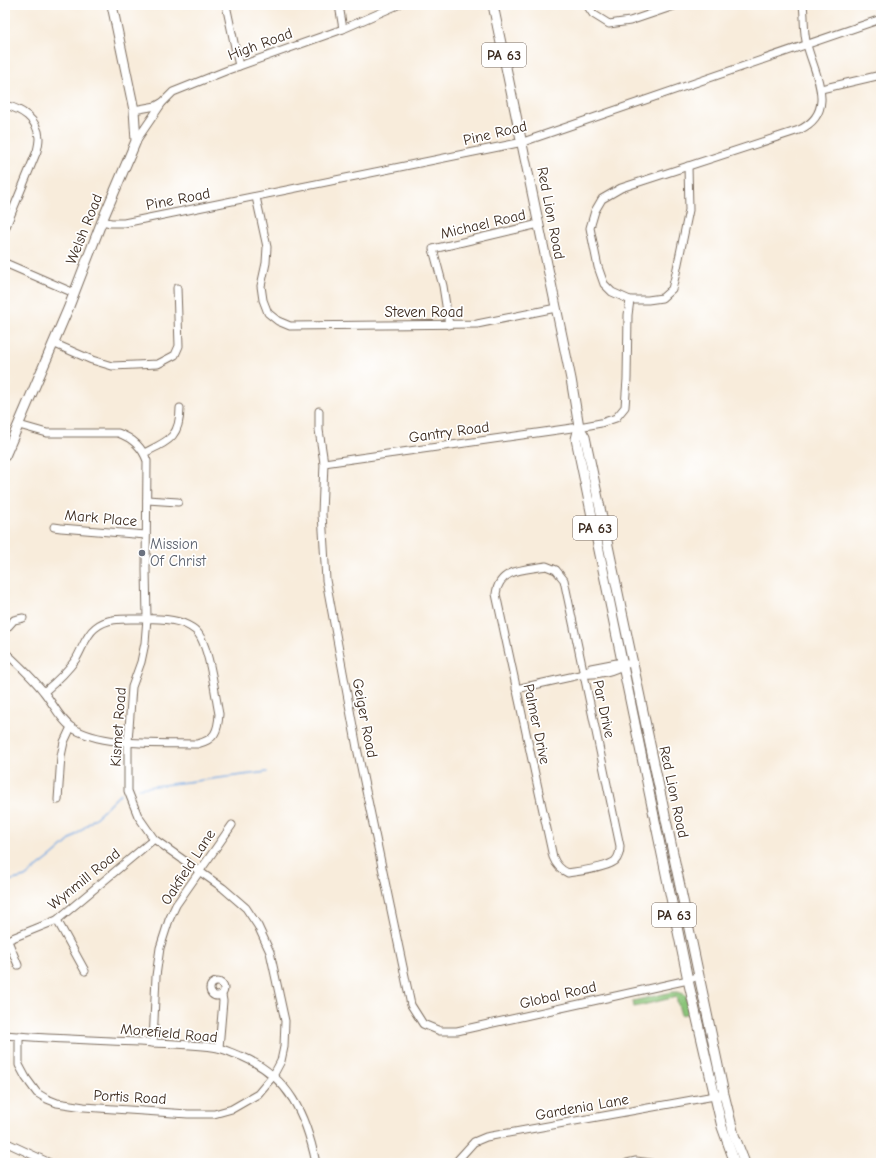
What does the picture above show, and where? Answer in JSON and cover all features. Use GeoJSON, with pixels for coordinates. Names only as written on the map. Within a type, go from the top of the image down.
{"type":"FeatureCollection","features":[{"type":"Feature","properties":{"kind":"main road","name":"Welsh Road"},"geometry":{"type":"LineString","coordinates":[[5,456],[136,141],[134,110],[112,5]]}},
{"type":"Feature","properties":{"kind":"main road","name":"Red Lion Road"},"geometry":{"type":"LineString","coordinates":[[493,5],[523,142],[571,379],[579,427],[585,437],[698,976],[734,1135],[745,1163]]}},
{"type":"Feature","properties":{"kind":"main road","name":"Red Lion Road"},"geometry":{"type":"LineString","coordinates":[[579,427],[576,439],[624,664],[688,980],[714,1097],[722,1128],[735,1163]]}},
{"type":"Feature","properties":{"kind":"street"},"geometry":{"type":"LineString","coordinates":[[226,5],[239,66]]}},
{"type":"Feature","properties":{"kind":"street"},"geometry":{"type":"LineString","coordinates":[[339,5],[343,29]]}},
{"type":"Feature","properties":{"kind":"street","name":"High Road"},"geometry":{"type":"LineString","coordinates":[[134,110],[148,109],[156,106],[163,102],[172,92],[239,66],[343,29],[398,5]]}},
{"type":"Feature","properties":{"kind":"street"},"geometry":{"type":"LineString","coordinates":[[587,5],[593,14],[609,24],[630,21],[677,5]]}},
{"type":"Feature","properties":{"kind":"street"},"geometry":{"type":"LineString","coordinates":[[688,166],[689,210],[672,289],[662,298],[648,300],[630,300],[612,292],[604,284],[598,267],[590,228],[595,211],[602,199],[621,188],[807,126],[814,120],[821,105],[821,89],[807,44],[803,5]]}},
{"type":"Feature","properties":{"kind":"street","name":"Pine Road"},"geometry":{"type":"LineString","coordinates":[[102,221],[124,223],[523,142],[881,19]]}},
{"type":"Feature","properties":{"kind":"street"},"geometry":{"type":"LineString","coordinates":[[821,89],[881,75]]}},
{"type":"Feature","properties":{"kind":"street"},"geometry":{"type":"LineString","coordinates":[[136,141],[163,102]]}},
{"type":"Feature","properties":{"kind":"street"},"geometry":{"type":"LineString","coordinates":[[5,105],[22,111],[29,117],[35,125],[39,138],[37,151],[5,229]]}},
{"type":"Feature","properties":{"kind":"street","name":"Steven Road"},"geometry":{"type":"LineString","coordinates":[[256,196],[267,247],[266,263],[261,286],[263,300],[268,313],[278,321],[290,326],[477,324],[556,308]]}},
{"type":"Feature","properties":{"kind":"street","name":"Michael Road"},"geometry":{"type":"LineString","coordinates":[[450,325],[433,250],[539,224]]}},
{"type":"Feature","properties":{"kind":"street"},"geometry":{"type":"LineString","coordinates":[[5,263],[74,293]]}},
{"type":"Feature","properties":{"kind":"street"},"geometry":{"type":"LineString","coordinates":[[53,343],[92,360],[112,366],[158,364],[175,355],[179,346],[177,288]]}},
{"type":"Feature","properties":{"kind":"street","name":"Gantry Road"},"geometry":{"type":"LineString","coordinates":[[324,462],[579,427],[601,423],[616,418],[625,407],[628,316],[630,300]]}},
{"type":"Feature","properties":{"kind":"street"},"geometry":{"type":"LineString","coordinates":[[19,425],[47,433],[118,433],[127,436],[137,443],[144,454],[167,442],[176,432],[180,422],[180,408]]}},
{"type":"Feature","properties":{"kind":"street","name":"Geiger Road"},"geometry":{"type":"LineString","coordinates":[[319,411],[319,430],[324,462],[322,514],[326,580],[359,756],[411,1005],[423,1024]]}},
{"type":"Feature","properties":{"kind":"street","name":"Kismet Road"},"geometry":{"type":"LineString","coordinates":[[144,454],[147,461],[148,500],[146,535],[147,618],[145,643],[141,662],[132,687],[128,742],[128,791],[138,816],[154,839],[199,871],[246,908],[258,926],[270,952],[285,1021],[284,1047],[281,1061],[273,1076]]}},
{"type":"Feature","properties":{"kind":"street"},"geometry":{"type":"LineString","coordinates":[[148,500],[178,502]]}},
{"type":"Feature","properties":{"kind":"street","name":"Mark Place"},"geometry":{"type":"LineString","coordinates":[[54,527],[146,535]]}},
{"type":"Feature","properties":{"kind":"street","name":"Palmer Drive"},"geometry":{"type":"LineString","coordinates":[[556,570],[546,566],[510,573],[504,576],[499,583],[496,594],[553,857],[555,864],[560,868]]}},
{"type":"Feature","properties":{"kind":"street","name":"Par Drive"},"geometry":{"type":"LineString","coordinates":[[556,570],[564,580],[620,846],[618,856],[608,865],[568,873],[560,868]]}},
{"type":"Feature","properties":{"kind":"street"},"geometry":{"type":"LineString","coordinates":[[5,630],[14,620],[23,618]]}},
{"type":"Feature","properties":{"kind":"street"},"geometry":{"type":"LineString","coordinates":[[5,652],[44,692],[57,712],[71,727],[90,736],[128,742],[197,744],[205,742],[216,731],[219,714],[205,645],[196,630],[177,621],[147,618],[103,622],[93,629],[66,672],[44,692]]}},
{"type":"Feature","properties":{"kind":"street"},"geometry":{"type":"LineString","coordinates":[[516,689],[584,674],[593,674],[618,669],[624,664],[633,663]]}},
{"type":"Feature","properties":{"kind":"street"},"geometry":{"type":"LineString","coordinates":[[58,800],[61,756],[64,742],[71,727]]}},
{"type":"Feature","properties":{"kind":"street","name":"Oakfield Lane"},"geometry":{"type":"LineString","coordinates":[[153,1043],[156,976],[160,948],[176,905],[232,825]]}},
{"type":"Feature","properties":{"kind":"street","name":"Wynmill Road"},"geometry":{"type":"LineString","coordinates":[[7,941],[57,920],[154,839]]}},
{"type":"Feature","properties":{"kind":"street"},"geometry":{"type":"LineString","coordinates":[[57,920],[85,971]]}},
{"type":"Feature","properties":{"kind":"street"},"geometry":{"type":"LineString","coordinates":[[7,941],[18,965]]}},
{"type":"Feature","properties":{"kind":"street","name":"Global Road"},"geometry":{"type":"LineString","coordinates":[[423,1024],[440,1031],[457,1031],[688,980],[698,976]]}},
{"type":"Feature","properties":{"kind":"street"},"geometry":{"type":"LineString","coordinates":[[219,1048],[223,1001],[222,995]]}},
{"type":"Feature","properties":{"kind":"street","name":"Morefield Road"},"geometry":{"type":"LineString","coordinates":[[5,1035],[219,1048],[248,1059],[273,1076],[288,1092],[303,1118],[311,1138],[316,1163]]}},
{"type":"Feature","properties":{"kind":"street","name":"Portis Road"},"geometry":{"type":"LineString","coordinates":[[19,1036],[19,1065],[26,1078],[37,1093],[57,1103],[84,1107],[214,1114],[232,1109],[258,1094],[273,1076]]}},
{"type":"Feature","properties":{"kind":"street","name":"Gardenia Lane"},"geometry":{"type":"LineString","coordinates":[[455,1163],[474,1142],[486,1137],[724,1094]]}},
{"type":"Feature","properties":{"kind":"street"},"geometry":{"type":"LineString","coordinates":[[5,1142],[50,1163]]}},
{"type":"Feature","properties":{"kind":"street"},"geometry":{"type":"LineString","coordinates":[[627,1163],[636,1161],[651,1163]]}},
{"type":"Feature","properties":{"kind":"green space"},"geometry":{"type":"Polygon","coordinates":[[[678,992],[686,995],[690,1013],[681,1015],[676,997],[634,1007],[633,1001],[678,992]]]}},
{"type":"Feature","properties":{"kind":"waterway"},"geometry":{"type":"LineString","coordinates":[[139,788],[267,772]]}},
{"type":"Feature","properties":{"kind":"waterway"},"geometry":{"type":"LineString","coordinates":[[5,882],[25,877],[53,855],[102,812],[121,793]]}},
{"type":"Feature","properties":{"kind":"place","name":"Mission Of Christ"},"geometry":{"type":"Point","coordinates":[142,553]}}]}
